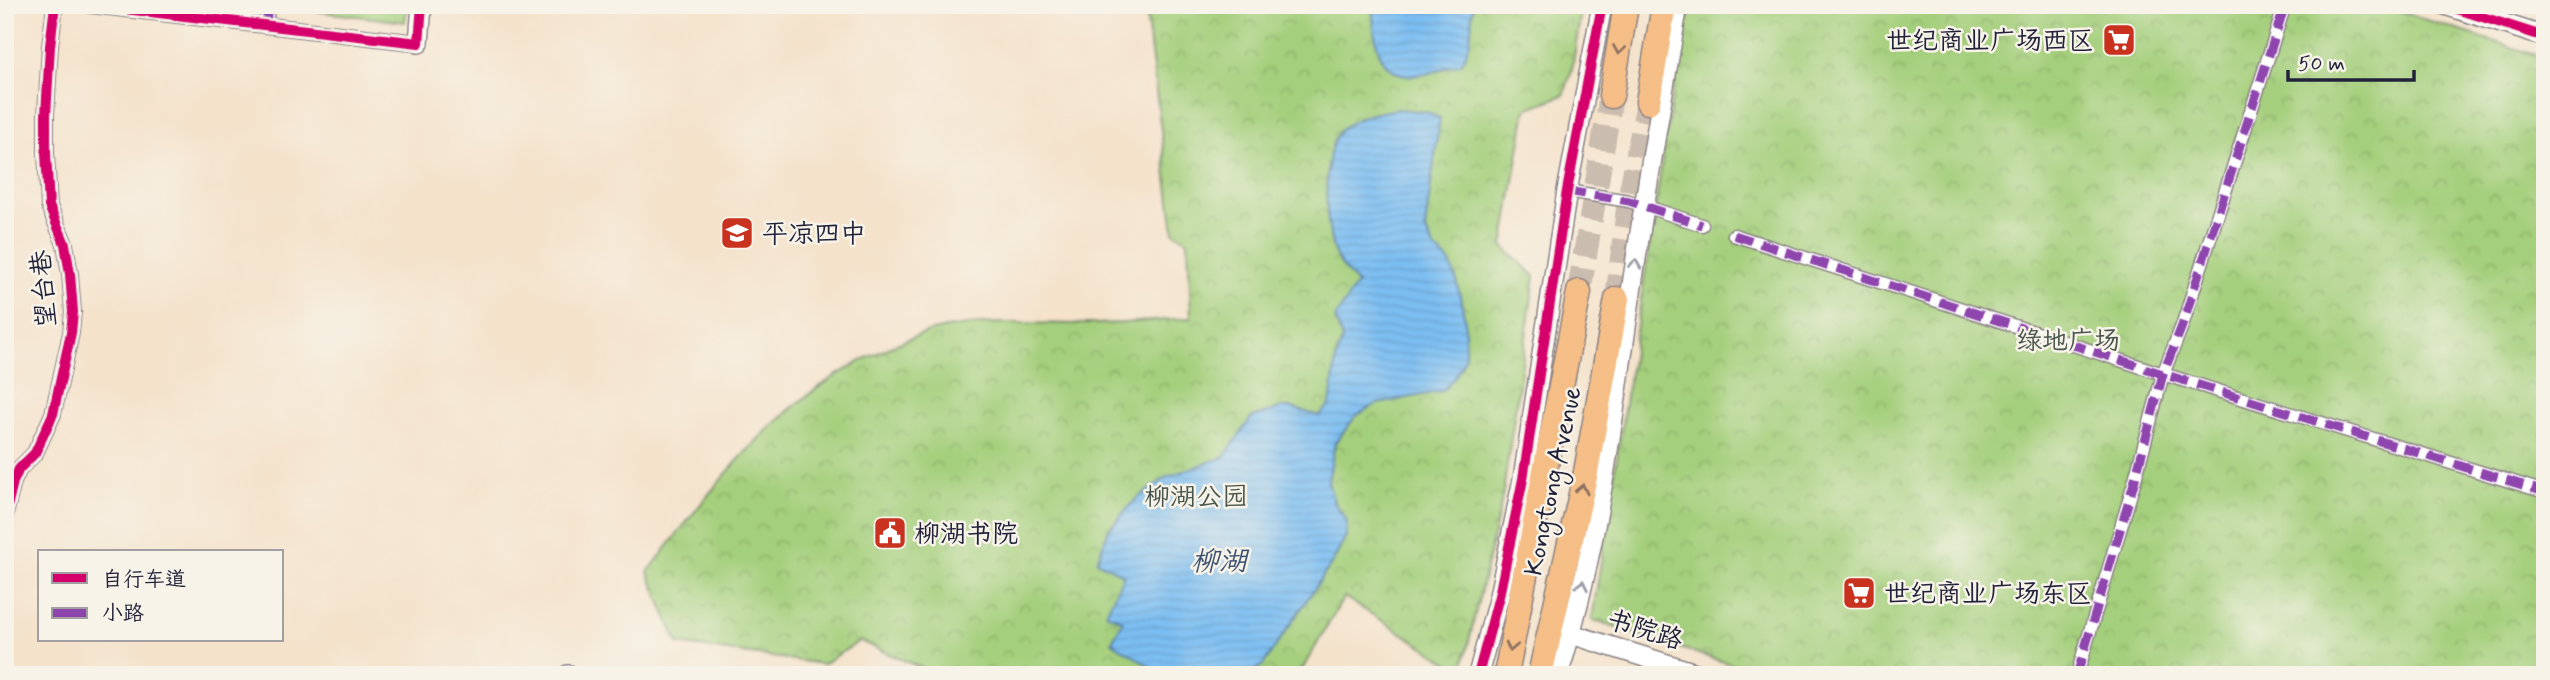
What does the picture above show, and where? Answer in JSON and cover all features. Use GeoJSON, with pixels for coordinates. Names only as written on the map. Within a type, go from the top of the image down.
{"type":"FeatureCollection","features":[{"type":"Feature","properties":{"kind":"main road"},"geometry":{"type":"LineString","coordinates":[[1611,96],[1626,5]]}},
{"type":"Feature","properties":{"kind":"main road"},"geometry":{"type":"LineString","coordinates":[[1648,102],[1664,5]]}},
{"type":"Feature","properties":{"kind":"main road","name":"Kongtong Avenue"},"geometry":{"type":"LineString","coordinates":[[1506,675],[1579,292]]}},
{"type":"Feature","properties":{"kind":"main road","name":"Kongtong Avenue"},"geometry":{"type":"LineString","coordinates":[[1540,675],[1586,472],[1617,299]]}},
{"type":"Feature","properties":{"kind":"street","name":"望台巷"},"geometry":{"type":"LineString","coordinates":[[5,515],[19,468],[35,453],[53,414],[71,334],[73,312],[70,274],[65,244],[49,206],[46,153],[49,60],[55,5]]}},
{"type":"Feature","properties":{"kind":"street"},"geometry":{"type":"LineString","coordinates":[[90,5],[419,43],[422,5]]}},
{"type":"Feature","properties":{"kind":"street"},"geometry":{"type":"LineString","coordinates":[[266,25],[268,5]]}},
{"type":"Feature","properties":{"kind":"street"},"geometry":{"type":"LineString","coordinates":[[1478,675],[1499,596],[1523,479],[1567,191],[1590,81],[1602,5]]}},
{"type":"Feature","properties":{"kind":"street"},"geometry":{"type":"LineString","coordinates":[[1558,675],[1571,634],[1602,494],[1643,206],[1678,5]]}},
{"type":"Feature","properties":{"kind":"street"},"geometry":{"type":"LineString","coordinates":[[2077,675],[2163,374],[2185,315],[2285,5]]}},
{"type":"Feature","properties":{"kind":"street"},"geometry":{"type":"LineString","coordinates":[[2445,5],[2545,37]]}},
{"type":"Feature","properties":{"kind":"street"},"geometry":{"type":"LineString","coordinates":[[1567,191],[1643,206],[1702,225]]}},
{"type":"Feature","properties":{"kind":"street"},"geometry":{"type":"LineString","coordinates":[[1734,235],[2163,374],[2545,492]]}},
{"type":"Feature","properties":{"kind":"street","name":"书院路"},"geometry":{"type":"LineString","coordinates":[[1571,634],[1702,675]]}},
{"type":"Feature","properties":{"kind":"green space"},"geometry":{"type":"Polygon","coordinates":[[[265,5],[407,5],[405,22],[265,5]]]}},
{"type":"Feature","properties":{"kind":"green space","name":"柳湖公园"},"geometry":{"type":"Polygon","coordinates":[[[1145,5],[1582,5],[1572,69],[1564,95],[1526,109],[1503,247],[1535,276],[1502,499],[1462,671],[1344,597],[1299,675],[937,675],[860,641],[823,664],[678,644],[648,572],[699,506],[752,445],[781,417],[846,369],[901,342],[944,328],[1022,323],[1103,324],[1191,318],[1188,241],[1174,232],[1145,5]]]}},
{"type":"Feature","properties":{"kind":"green space","name":"绿地广场"},"geometry":{"type":"Polygon","coordinates":[[[1686,5],[2380,5],[2545,58],[2545,675],[1765,675],[1592,620],[1686,5]]]}},
{"type":"Feature","properties":{"kind":"water"},"geometry":{"type":"Polygon","coordinates":[[[1372,5],[1473,5],[1470,42],[1462,63],[1419,75],[1404,75],[1394,71],[1380,54],[1374,31],[1372,5]]]}},
{"type":"Feature","properties":{"kind":"water","name":"柳湖"},"geometry":{"type":"Polygon","coordinates":[[[1400,109],[1426,112],[1440,118],[1425,229],[1434,247],[1450,263],[1457,281],[1465,320],[1465,358],[1455,377],[1442,391],[1377,404],[1356,416],[1335,443],[1328,482],[1334,502],[1347,521],[1346,536],[1334,560],[1263,665],[1249,675],[1163,675],[1112,642],[1123,621],[1106,613],[1124,575],[1097,561],[1109,529],[1135,500],[1167,477],[1224,457],[1251,418],[1280,408],[1292,408],[1319,416],[1330,405],[1336,359],[1342,340],[1335,318],[1357,284],[1337,258],[1329,231],[1326,193],[1330,156],[1340,131],[1353,121],[1368,115],[1400,109]]]}},
{"type":"Feature","properties":{"kind":"tunnel"},"geometry":{"type":"LineString","coordinates":[[1579,292],[1611,96]]}},
{"type":"Feature","properties":{"kind":"tunnel"},"geometry":{"type":"LineString","coordinates":[[1617,299],[1629,201],[1648,102]]}},
{"type":"Feature","properties":{"kind":"marked path"},"geometry":{"type":"LineString","coordinates":[[266,25],[268,5]]}},
{"type":"Feature","properties":{"kind":"marked path"},"geometry":{"type":"LineString","coordinates":[[2077,675],[2163,374],[2182,326],[2285,5]]}},
{"type":"Feature","properties":{"kind":"marked path"},"geometry":{"type":"LineString","coordinates":[[1567,191],[1629,201],[1702,225]]}},
{"type":"Feature","properties":{"kind":"marked path"},"geometry":{"type":"LineString","coordinates":[[1734,235],[2163,374],[2545,492]]}},
{"type":"Feature","properties":{"kind":"cycle path"},"geometry":{"type":"LineString","coordinates":[[5,515],[19,469],[35,453],[53,414],[71,333],[73,312],[70,274],[65,244],[49,206],[46,153],[50,46],[55,5]]}},
{"type":"Feature","properties":{"kind":"cycle path"},"geometry":{"type":"LineString","coordinates":[[90,5],[419,43],[422,5]]}},
{"type":"Feature","properties":{"kind":"cycle path"},"geometry":{"type":"LineString","coordinates":[[1478,675],[1499,596],[1523,479],[1567,191],[1602,5]]}},
{"type":"Feature","properties":{"kind":"cycle path"},"geometry":{"type":"LineString","coordinates":[[2445,5],[2545,37]]}},
{"type":"Feature","properties":{"kind":"place","name":"世纪商业广场西区"},"geometry":{"type":"Point","coordinates":[2119,40]}},
{"type":"Feature","properties":{"kind":"place","name":"平凉四中"},"geometry":{"type":"Point","coordinates":[737,233]}},
{"type":"Feature","properties":{"kind":"place","name":"柳湖书院"},"geometry":{"type":"Point","coordinates":[890,533]}},
{"type":"Feature","properties":{"kind":"place","name":"世纪商业广场东区"},"geometry":{"type":"Point","coordinates":[1859,593]}}]}
